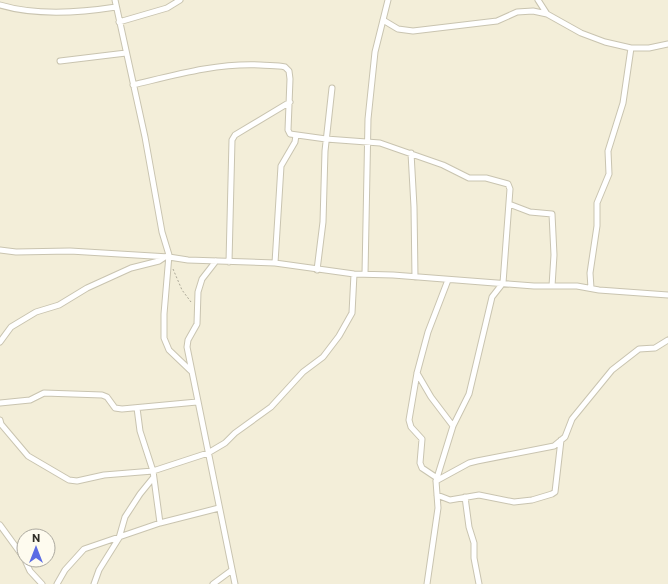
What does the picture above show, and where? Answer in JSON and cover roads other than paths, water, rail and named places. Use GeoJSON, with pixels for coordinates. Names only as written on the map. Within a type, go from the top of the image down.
{"type":"FeatureCollection","features":[{"type":"Feature","properties":{"kind":"street"},"geometry":{"type":"LineString","coordinates":[[115,0],[145,137],[167,259],[164,338],[169,350],[192,372]]}},
{"type":"Feature","properties":{"kind":"street"},"geometry":{"type":"LineString","coordinates":[[119,22],[168,8],[180,0]]}},
{"type":"Feature","properties":{"kind":"street"},"geometry":{"type":"LineString","coordinates":[[365,274],[368,178],[367,142],[375,52],[388,0]]}},
{"type":"Feature","properties":{"kind":"street"},"geometry":{"type":"LineString","coordinates":[[538,0],[547,14]]}},
{"type":"Feature","properties":{"kind":"street"},"geometry":{"type":"LineString","coordinates":[[0,5],[25,11],[43,13],[116,7]]}},
{"type":"Feature","properties":{"kind":"street"},"geometry":{"type":"LineString","coordinates":[[383,20],[398,29],[413,31],[497,21],[521,12],[547,14],[581,34],[630,48],[649,48],[668,44]]}},
{"type":"Feature","properties":{"kind":"street"},"geometry":{"type":"LineString","coordinates":[[591,288],[590,273],[597,226],[597,203],[609,174],[608,151],[623,103],[630,48]]}},
{"type":"Feature","properties":{"kind":"street"},"geometry":{"type":"LineString","coordinates":[[60,61],[126,53]]}},
{"type":"Feature","properties":{"kind":"street"},"geometry":{"type":"LineString","coordinates":[[133,86],[199,69],[223,65],[281,66],[287,69],[290,75],[288,130],[290,134],[326,139],[380,143],[443,165],[469,178],[486,178],[508,184],[510,189],[503,283],[492,297],[469,394],[452,426],[437,480],[438,508],[427,584]]}},
{"type":"Feature","properties":{"kind":"street"},"geometry":{"type":"LineString","coordinates":[[317,270],[323,222],[326,139],[332,88]]}},
{"type":"Feature","properties":{"kind":"street"},"geometry":{"type":"LineString","coordinates":[[229,262],[232,140],[235,135],[290,102]]}},
{"type":"Feature","properties":{"kind":"street"},"geometry":{"type":"LineString","coordinates":[[275,264],[281,166],[295,142],[296,135]]}},
{"type":"Feature","properties":{"kind":"street"},"geometry":{"type":"LineString","coordinates":[[411,153],[414,207],[415,277]]}},
{"type":"Feature","properties":{"kind":"street"},"geometry":{"type":"LineString","coordinates":[[509,204],[530,212],[552,214],[554,255],[552,286]]}},
{"type":"Feature","properties":{"kind":"street"},"geometry":{"type":"LineString","coordinates":[[0,250],[16,252],[70,250],[167,259],[275,264],[354,274],[591,288],[668,295]]}},
{"type":"Feature","properties":{"kind":"street"},"geometry":{"type":"LineString","coordinates":[[0,342],[11,328],[36,312],[59,305],[86,288],[131,268],[167,259]]}},
{"type":"Feature","properties":{"kind":"street"},"geometry":{"type":"LineString","coordinates":[[216,261],[202,279],[198,292],[197,324],[187,344],[197,402],[235,584]]}},
{"type":"Feature","properties":{"kind":"street"},"geometry":{"type":"LineString","coordinates":[[0,420],[1,424],[28,456],[69,480],[78,481],[104,475],[153,471],[208,453],[225,443],[235,433],[271,407],[303,372],[323,357],[340,336],[352,314],[354,274]]}},
{"type":"Feature","properties":{"kind":"street"},"geometry":{"type":"LineString","coordinates":[[437,480],[422,468],[420,464],[422,439],[411,427],[409,420],[417,373],[428,332],[448,280]]}},
{"type":"Feature","properties":{"kind":"street"},"geometry":{"type":"LineString","coordinates":[[437,480],[469,463],[511,453],[554,446],[565,437],[572,419],[612,370],[639,349],[655,348],[668,340]]}},
{"type":"Feature","properties":{"kind":"street"},"geometry":{"type":"LineString","coordinates":[[417,373],[452,426]]}},
{"type":"Feature","properties":{"kind":"street"},"geometry":{"type":"LineString","coordinates":[[0,403],[30,400],[44,393],[90,394],[107,397],[115,408],[137,408],[197,402]]}},
{"type":"Feature","properties":{"kind":"street"},"geometry":{"type":"LineString","coordinates":[[137,408],[140,430],[153,471],[160,523]]}},
{"type":"Feature","properties":{"kind":"street"},"geometry":{"type":"LineString","coordinates":[[437,494],[444,499],[450,500],[479,494],[514,502],[532,500],[554,493],[561,440]]}},
{"type":"Feature","properties":{"kind":"street"},"geometry":{"type":"LineString","coordinates":[[94,584],[99,570],[120,538],[125,517],[140,494],[153,478]]}},
{"type":"Feature","properties":{"kind":"street"},"geometry":{"type":"LineString","coordinates":[[465,497],[469,527],[474,543],[474,558],[479,584]]}},
{"type":"Feature","properties":{"kind":"street"},"geometry":{"type":"LineString","coordinates":[[57,584],[66,570],[84,549],[120,538],[160,523],[219,508]]}},
{"type":"Feature","properties":{"kind":"street"},"geometry":{"type":"LineString","coordinates":[[0,525],[16,548]]}},
{"type":"Feature","properties":{"kind":"street"},"geometry":{"type":"LineString","coordinates":[[28,568],[42,584]]}},
{"type":"Feature","properties":{"kind":"street"},"geometry":{"type":"LineString","coordinates":[[212,584],[232,570]]}}]}
